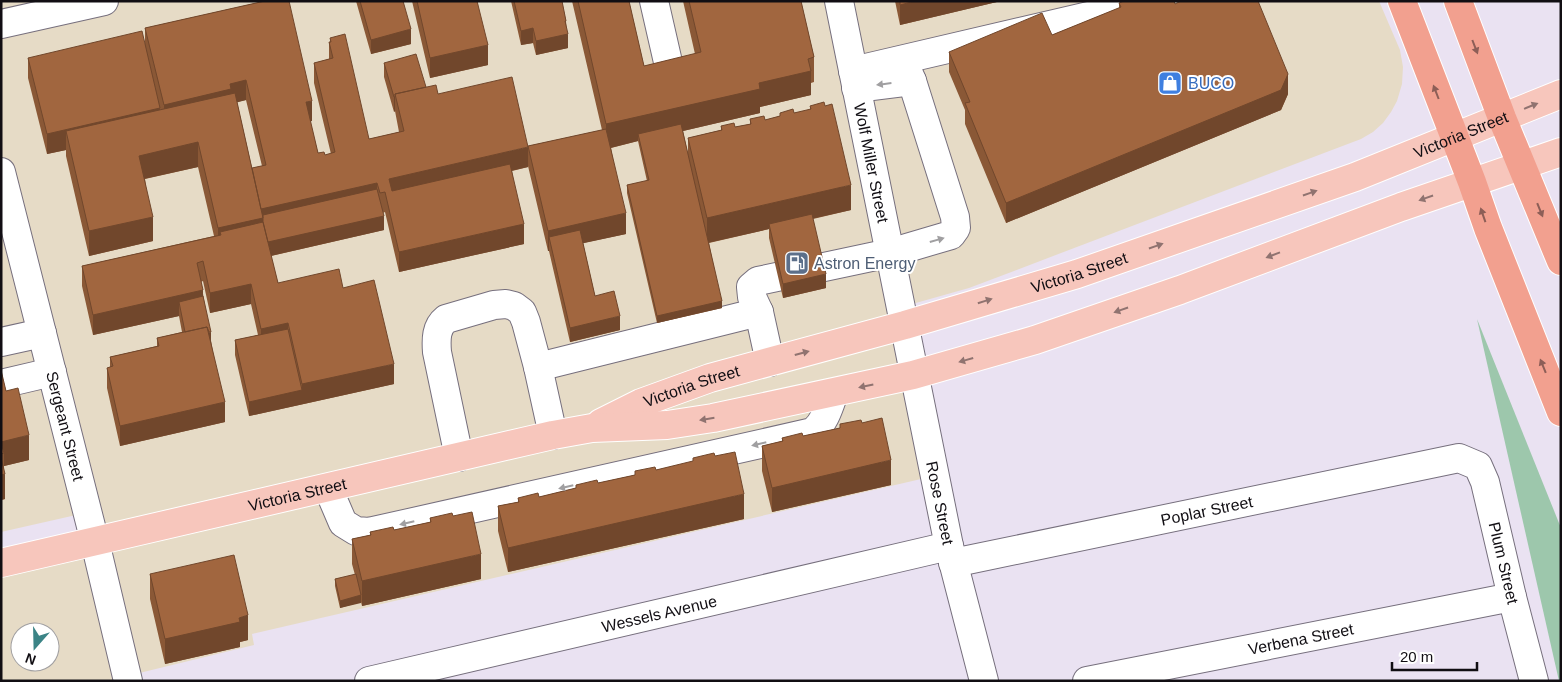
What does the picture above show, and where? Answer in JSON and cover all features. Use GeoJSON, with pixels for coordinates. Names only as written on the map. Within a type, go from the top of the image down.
{"type":"FeatureCollection","features":[{"type":"Feature","properties":{"kind":"highway"},"geometry":{"type":"LineString","coordinates":[[1402,1],[1488,228],[1561,412]]}},
{"type":"Feature","properties":{"kind":"highway"},"geometry":{"type":"LineString","coordinates":[[1458,1],[1502,118],[1561,261]]}},
{"type":"Feature","properties":{"kind":"main road","name":"Victoria Street"},"geometry":{"type":"LineString","coordinates":[[592,428],[641,403],[710,378],[905,326],[1096,267],[1355,177],[1561,94]]}},
{"type":"Feature","properties":{"kind":"main road","name":"Victoria Street"},"geometry":{"type":"LineString","coordinates":[[1,563],[592,428],[667,425],[713,418],[913,376],[1034,340],[1180,290],[1401,207],[1561,152]]}},
{"type":"Feature","properties":{"kind":"street"},"geometry":{"type":"LineString","coordinates":[[1,24],[104,1]]}},
{"type":"Feature","properties":{"kind":"street"},"geometry":{"type":"LineString","coordinates":[[654,1],[670,71]]}},
{"type":"Feature","properties":{"kind":"street","name":"Wolf Miller Street"},"geometry":{"type":"LineString","coordinates":[[838,1],[905,326]]}},
{"type":"Feature","properties":{"kind":"street"},"geometry":{"type":"LineString","coordinates":[[855,79],[908,70],[1152,1]]}},
{"type":"Feature","properties":{"kind":"street"},"geometry":{"type":"LineString","coordinates":[[770,362],[759,312],[752,297],[751,287],[758,281],[890,253],[952,235],[956,228],[955,217],[908,70]]}},
{"type":"Feature","properties":{"kind":"street","name":"Sergeant Street"},"geometry":{"type":"LineString","coordinates":[[1,172],[95,542],[128,681]]}},
{"type":"Feature","properties":{"kind":"street"},"geometry":{"type":"LineString","coordinates":[[459,457],[436,340],[440,324],[446,318],[494,305],[506,304],[514,306],[522,312],[554,436]]}},
{"type":"Feature","properties":{"kind":"street"},"geometry":{"type":"LineString","coordinates":[[538,368],[759,312]]}},
{"type":"Feature","properties":{"kind":"street","name":"Rose Street"},"geometry":{"type":"LineString","coordinates":[[905,326],[913,376],[951,555],[984,681]]}},
{"type":"Feature","properties":{"kind":"street"},"geometry":{"type":"LineString","coordinates":[[1,342],[42,333]]}},
{"type":"Feature","properties":{"kind":"street"},"geometry":{"type":"LineString","coordinates":[[1,384],[52,372]]}},
{"type":"Feature","properties":{"kind":"street"},"geometry":{"type":"LineString","coordinates":[[328,488],[344,522],[356,531],[369,532],[813,432],[825,418],[834,392]]}},
{"type":"Feature","properties":{"kind":"street","name":"Poplar Street"},"geometry":{"type":"LineString","coordinates":[[951,555],[1459,458]]}},
{"type":"Feature","properties":{"kind":"street","name":"Plum Street"},"geometry":{"type":"LineString","coordinates":[[1459,458],[1478,466],[1484,482],[1534,681]]}},
{"type":"Feature","properties":{"kind":"street","name":"Wessels Avenue"},"geometry":{"type":"LineString","coordinates":[[368,681],[951,555]]}},
{"type":"Feature","properties":{"kind":"street","name":"Verbena Street"},"geometry":{"type":"LineString","coordinates":[[1088,681],[1512,598]]}},
{"type":"Feature","properties":{"kind":"shaded area"},"geometry":{"type":"Polygon","coordinates":[[[1,1],[1379,1],[1400,50],[1403,67],[1402,84],[1397,101],[1383,123],[1361,139],[969,288],[898,308],[934,476],[252,634],[254,645],[123,677],[123,681],[1,681],[1,571],[93,546],[85,513],[1,532],[1,1]]]}},
{"type":"Feature","properties":{"kind":"green space"},"geometry":{"type":"Polygon","coordinates":[[[1477,319],[1561,528],[1561,681],[1559,681],[1477,319]]]}},
{"type":"Feature","properties":{"kind":"building"},"geometry":{"type":"Polygon","coordinates":[[[265,1],[289,1],[312,101],[306,102],[318,153],[324,152],[325,155],[335,152],[314,63],[333,58],[329,42],[331,42],[330,38],[345,34],[369,139],[404,131],[395,94],[436,85],[438,94],[512,77],[528,147],[389,179],[392,191],[510,164],[524,224],[399,252],[385,192],[380,193],[377,183],[261,209],[252,168],[266,165],[246,80],[230,84],[231,89],[164,105],[145,28],[265,1]]]}},
{"type":"Feature","properties":{"kind":"building"},"geometry":{"type":"Polygon","coordinates":[[[360,1],[403,1],[411,29],[371,40],[360,1]]]}},
{"type":"Feature","properties":{"kind":"building"},"geometry":{"type":"Polygon","coordinates":[[[417,1],[477,1],[488,45],[430,58],[417,1]]]}},
{"type":"Feature","properties":{"kind":"building"},"geometry":{"type":"Polygon","coordinates":[[[514,1],[562,1],[568,34],[536,41],[533,28],[521,31],[514,1]]]}},
{"type":"Feature","properties":{"kind":"building"},"geometry":{"type":"Polygon","coordinates":[[[578,1],[629,1],[644,66],[701,52],[689,1],[801,1],[814,57],[808,59],[811,71],[759,83],[760,89],[606,124],[578,1]]]}},
{"type":"Feature","properties":{"kind":"building"},"geometry":{"type":"Polygon","coordinates":[[[900,1],[915,1],[900,5],[900,1]]]}},
{"type":"Feature","properties":{"kind":"building"},"geometry":{"type":"Polygon","coordinates":[[[1124,1],[1174,1],[1175,4],[1181,1],[1258,1],[1288,74],[1281,90],[1006,203],[965,103],[970,102],[949,52],[1042,13],[1052,35],[1121,7],[1119,3],[1124,1]]]}},
{"type":"Feature","properties":{"kind":"building"},"geometry":{"type":"Polygon","coordinates":[[[142,31],[160,108],[47,134],[28,58],[142,31]]]}},
{"type":"Feature","properties":{"kind":"building"},"geometry":{"type":"Polygon","coordinates":[[[416,54],[426,87],[395,94],[394,97],[384,63],[416,54]]]}},
{"type":"Feature","properties":{"kind":"building"},"geometry":{"type":"Polygon","coordinates":[[[235,93],[263,218],[218,228],[198,142],[139,156],[153,217],[89,231],[66,131],[235,93]]]}},
{"type":"Feature","properties":{"kind":"building"},"geometry":{"type":"Polygon","coordinates":[[[824,102],[825,106],[832,104],[851,185],[707,218],[688,138],[722,130],[721,126],[734,123],[735,127],[751,124],[750,119],[764,116],[765,120],[780,116],[780,113],[793,109],[794,113],[811,109],[810,106],[824,102]]]}},
{"type":"Feature","properties":{"kind":"building"},"geometry":{"type":"Polygon","coordinates":[[[681,124],[722,301],[657,316],[627,185],[649,180],[638,134],[681,124]]]}},
{"type":"Feature","properties":{"kind":"building"},"geometry":{"type":"Polygon","coordinates":[[[606,129],[626,213],[548,231],[528,146],[606,129]]]}},
{"type":"Feature","properties":{"kind":"building"},"geometry":{"type":"Polygon","coordinates":[[[377,189],[384,216],[268,242],[263,215],[377,189]]]}},
{"type":"Feature","properties":{"kind":"building"},"geometry":{"type":"Polygon","coordinates":[[[812,214],[826,274],[783,284],[769,224],[812,214]]]}},
{"type":"Feature","properties":{"kind":"building"},"geometry":{"type":"Polygon","coordinates":[[[263,222],[278,283],[339,269],[343,288],[374,280],[394,364],[302,384],[288,323],[261,329],[251,284],[210,293],[203,261],[197,263],[203,290],[93,315],[82,266],[221,235],[220,232],[263,222]]]}},
{"type":"Feature","properties":{"kind":"building"},"geometry":{"type":"Polygon","coordinates":[[[580,230],[595,296],[614,291],[620,316],[570,328],[549,237],[580,230]]]}},
{"type":"Feature","properties":{"kind":"building"},"geometry":{"type":"Polygon","coordinates":[[[203,296],[211,332],[209,332],[207,327],[185,332],[179,302],[203,296]]]}},
{"type":"Feature","properties":{"kind":"building"},"geometry":{"type":"Polygon","coordinates":[[[207,327],[225,402],[120,426],[107,368],[113,366],[110,357],[159,346],[157,338],[207,327]]]}},
{"type":"Feature","properties":{"kind":"building"},"geometry":{"type":"Polygon","coordinates":[[[288,329],[302,390],[249,402],[235,340],[288,329]]]}},
{"type":"Feature","properties":{"kind":"building"},"geometry":{"type":"Polygon","coordinates":[[[1,370],[6,391],[18,388],[29,435],[1,442],[1,370]]]}},
{"type":"Feature","properties":{"kind":"building"},"geometry":{"type":"Polygon","coordinates":[[[882,418],[891,460],[772,488],[762,446],[783,441],[782,438],[802,433],[803,436],[840,428],[840,424],[861,420],[862,423],[882,418]]]}},
{"type":"Feature","properties":{"kind":"building"},"geometry":{"type":"Polygon","coordinates":[[[1,443],[4,453],[1,454],[1,443]]]}},
{"type":"Feature","properties":{"kind":"building"},"geometry":{"type":"Polygon","coordinates":[[[735,452],[744,494],[508,548],[498,506],[519,502],[518,498],[538,493],[539,497],[576,488],[576,485],[597,480],[598,483],[635,475],[635,471],[655,467],[656,470],[693,461],[693,458],[714,453],[715,456],[735,452]]]}},
{"type":"Feature","properties":{"kind":"building"},"geometry":{"type":"Polygon","coordinates":[[[1,458],[5,474],[1,475],[1,458]]]}},
{"type":"Feature","properties":{"kind":"building"},"geometry":{"type":"Polygon","coordinates":[[[472,512],[481,554],[362,581],[352,539],[371,535],[370,532],[393,527],[394,530],[431,522],[430,518],[452,513],[453,516],[472,512]]]}},
{"type":"Feature","properties":{"kind":"building"},"geometry":{"type":"Polygon","coordinates":[[[234,555],[248,615],[239,618],[240,622],[165,639],[150,574],[234,555]]]}},
{"type":"Feature","properties":{"kind":"building"},"geometry":{"type":"Polygon","coordinates":[[[356,574],[361,595],[340,601],[335,579],[356,574]]]}},
{"type":"Feature","properties":{"kind":"place","name":"BUCO"},"geometry":{"type":"Point","coordinates":[1170,83]}},
{"type":"Feature","properties":{"kind":"place","name":"Astron Energy"},"geometry":{"type":"Point","coordinates":[797,263]}}]}
